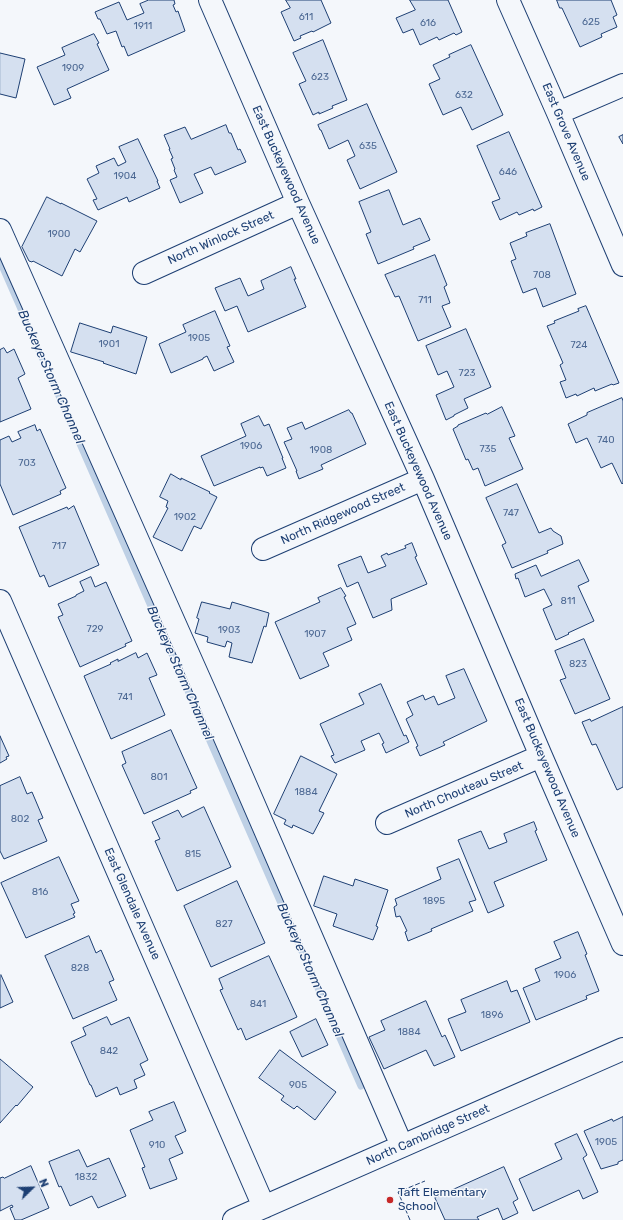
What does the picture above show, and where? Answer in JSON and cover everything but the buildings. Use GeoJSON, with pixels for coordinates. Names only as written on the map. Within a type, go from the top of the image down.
{"type":"FeatureCollection","features":[{"type":"Feature","properties":{"kind":"street","name":"East Buckeyewood Avenue"},"geometry":{"type":"LineString","coordinates":[[210,0],[298,203],[423,479],[623,944]]}},
{"type":"Feature","properties":{"kind":"street","name":"East Grove Avenue"},"geometry":{"type":"LineString","coordinates":[[508,0],[558,112],[623,265]]}},
{"type":"Feature","properties":{"kind":"street"},"geometry":{"type":"LineString","coordinates":[[558,112],[623,84]]}},
{"type":"Feature","properties":{"kind":"street","name":"North Winlock Street"},"geometry":{"type":"LineString","coordinates":[[144,272],[298,203]]}},
{"type":"Feature","properties":{"kind":"street"},"geometry":{"type":"LineString","coordinates":[[0,230],[25,290],[96,445],[210,703],[402,1146]]}},
{"type":"Feature","properties":{"kind":"street","name":"North Ridgewood Street"},"geometry":{"type":"LineString","coordinates":[[264,549],[423,479]]}},
{"type":"Feature","properties":{"kind":"street","name":"East Glendale Avenue"},"geometry":{"type":"LineString","coordinates":[[0,601],[264,1207]]}},
{"type":"Feature","properties":{"kind":"street","name":"North Chouteau Street"},"geometry":{"type":"LineString","coordinates":[[387,823],[541,756]]}},
{"type":"Feature","properties":{"kind":"street","name":"North Cambridge Street"},"geometry":{"type":"LineString","coordinates":[[234,1220],[623,1049]]}},
{"type":"Feature","properties":{"kind":"waterway","name":"Buckeye Storm Channel"},"geometry":{"type":"LineString","coordinates":[[0,261],[361,1086]]}},
{"type":"Feature","properties":{"kind":"fence"},"geometry":{"type":"LineString","coordinates":[[410,1220],[398,1192],[425,1181]]}},
{"type":"Feature","properties":{"kind":"place","name":"Taft Elementary School"},"geometry":{"type":"Point","coordinates":[390,1200]}}]}
